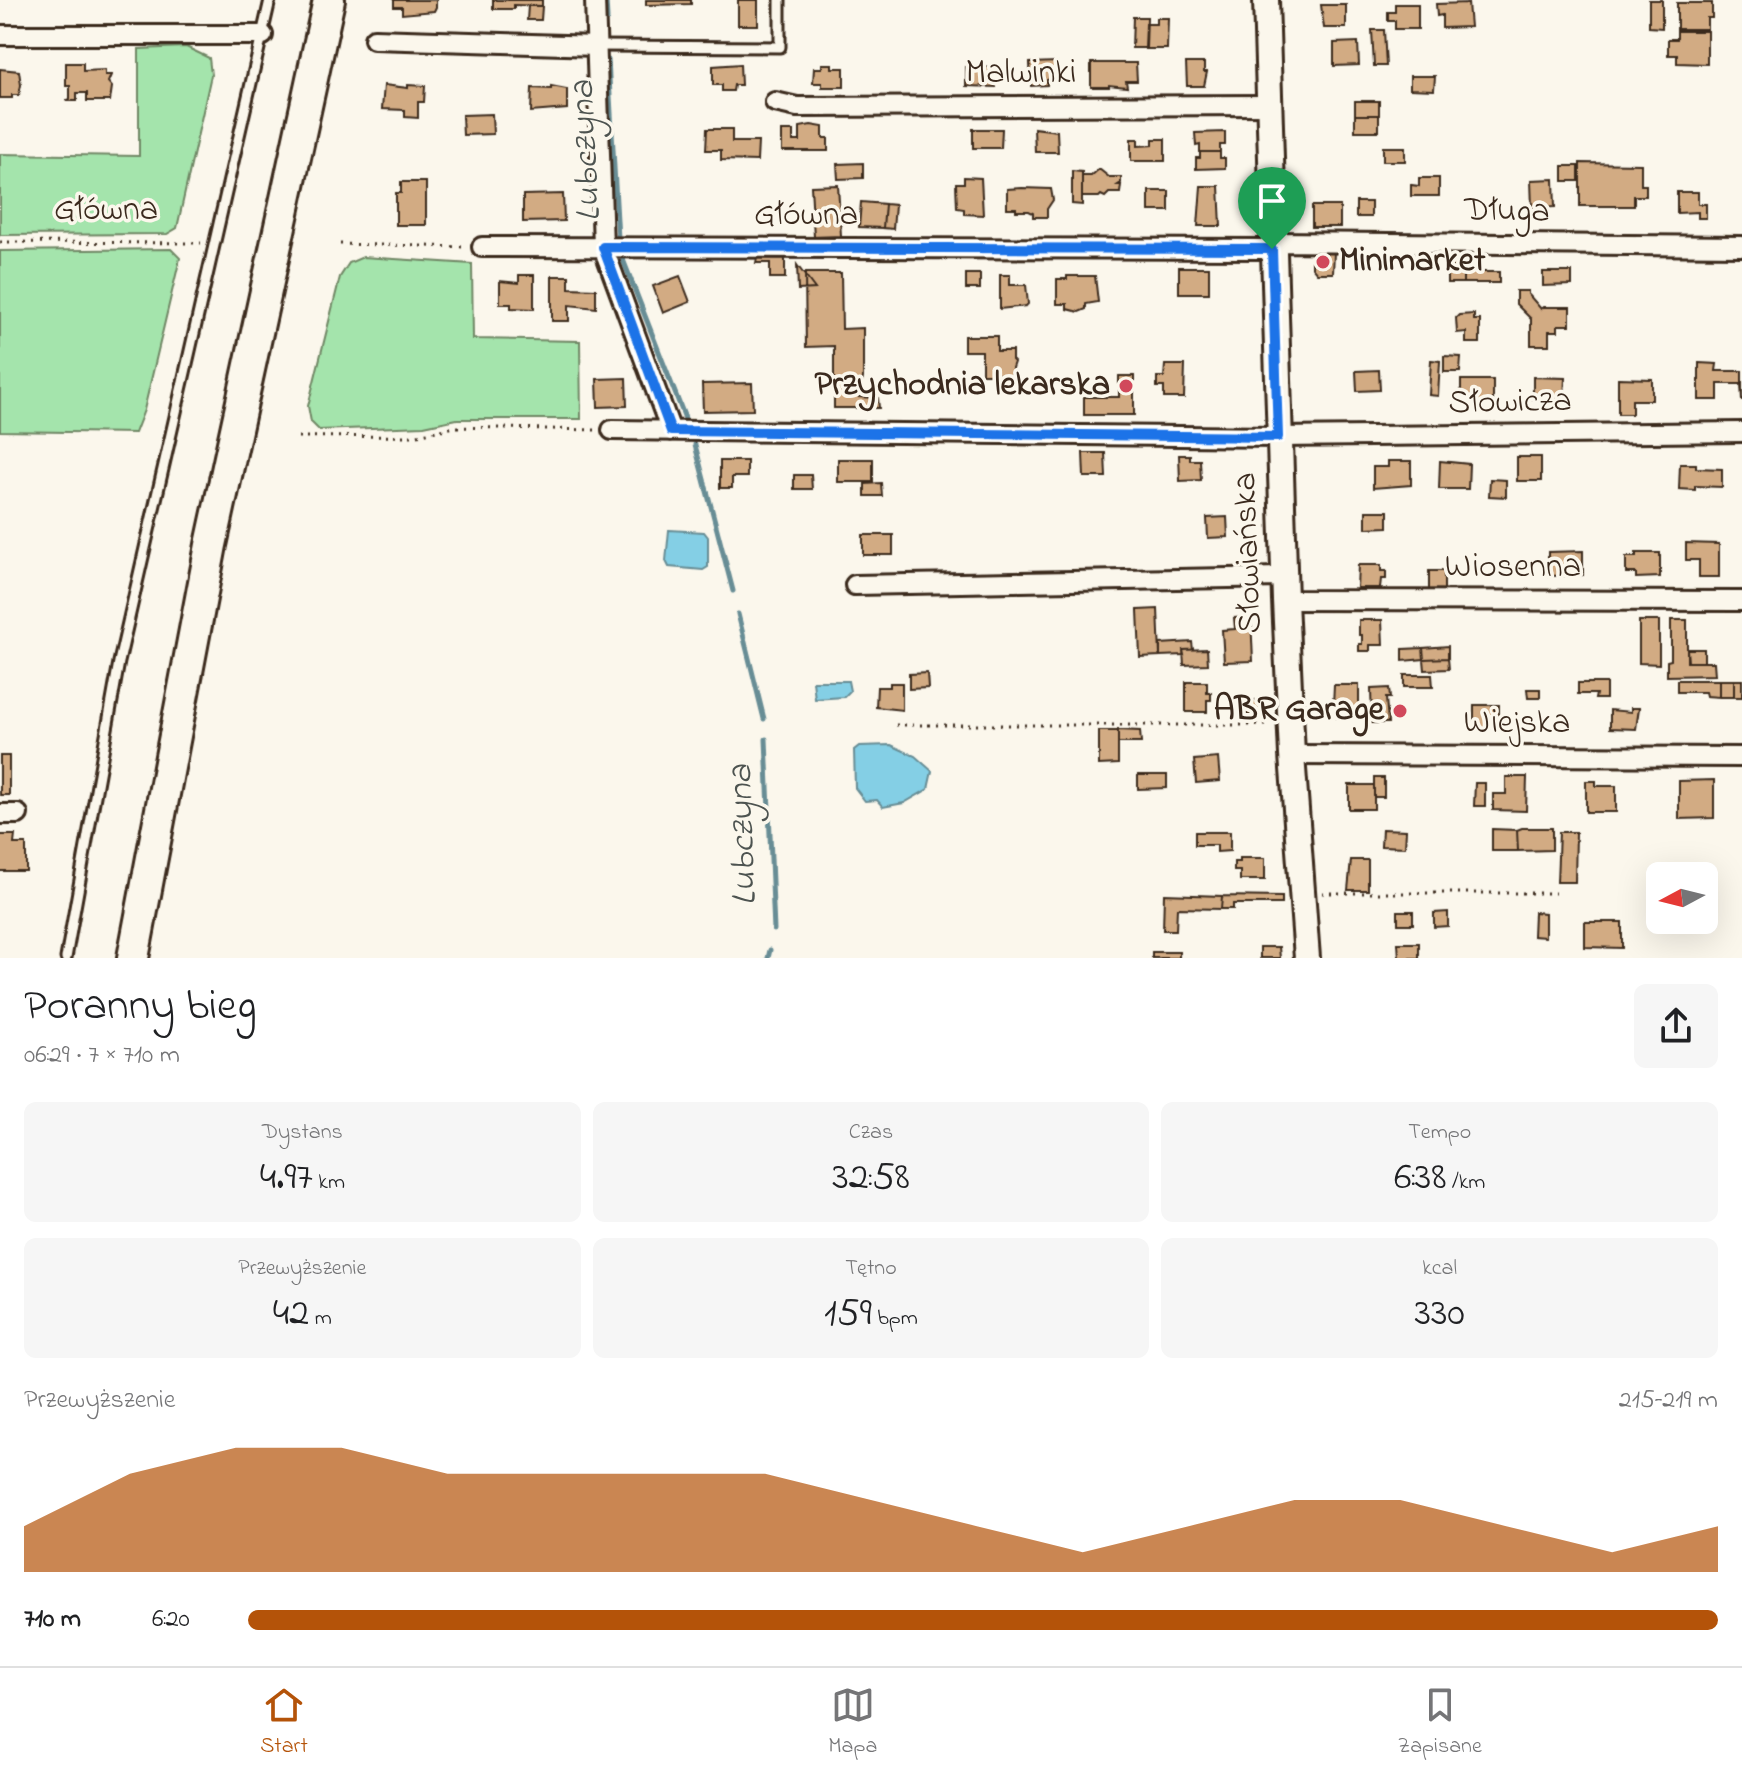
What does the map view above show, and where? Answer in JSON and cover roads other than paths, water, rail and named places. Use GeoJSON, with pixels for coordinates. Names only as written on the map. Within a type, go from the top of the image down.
{"type":"FeatureCollection","features":[{"type":"Feature","properties":{"kind":"main road"},"geometry":{"type":"LineString","coordinates":[[112,958],[190,541],[308,0]]}},
{"type":"Feature","properties":{"kind":"main road"},"geometry":{"type":"LineString","coordinates":[[133,958],[208,559],[329,0]]}},
{"type":"Feature","properties":{"kind":"street"},"geometry":{"type":"LineString","coordinates":[[595,0],[603,247],[671,431]]}},
{"type":"Feature","properties":{"kind":"street","name":"Słowiańska"},"geometry":{"type":"LineString","coordinates":[[1266,0],[1284,588],[1307,958]]}},
{"type":"Feature","properties":{"kind":"street"},"geometry":{"type":"LineString","coordinates":[[0,35],[263,35]]}},
{"type":"Feature","properties":{"kind":"street"},"geometry":{"type":"LineString","coordinates":[[374,39],[597,46]]}},
{"type":"Feature","properties":{"kind":"street","name":"Malwinki"},"geometry":{"type":"LineString","coordinates":[[775,102],[797,107],[1268,105]]}},
{"type":"Feature","properties":{"kind":"street","name":"Główna"},"geometry":{"type":"LineString","coordinates":[[482,247],[1272,245]]}},
{"type":"Feature","properties":{"kind":"street","name":"Długa"},"geometry":{"type":"LineString","coordinates":[[1272,245],[1742,246]]}},
{"type":"Feature","properties":{"kind":"street","name":"Słowicza"},"geometry":{"type":"LineString","coordinates":[[612,430],[1278,437],[1742,432]]}},
{"type":"Feature","properties":{"kind":"street","name":"Wiosenna"},"geometry":{"type":"LineString","coordinates":[[855,585],[1284,588],[1742,601]]}},
{"type":"Feature","properties":{"kind":"street","name":"Wiejska"},"geometry":{"type":"LineString","coordinates":[[1292,755],[1742,757]]}},
{"type":"Feature","properties":{"kind":"lane"},"geometry":{"type":"LineString","coordinates":[[66,958],[119,662],[270,0]]}},
{"type":"Feature","properties":{"kind":"lane"},"geometry":{"type":"LineString","coordinates":[[597,46],[780,47],[780,0]]}},
{"type":"Feature","properties":{"kind":"water"},"geometry":{"type":"Polygon","coordinates":[[[669,530],[704,532],[708,537],[708,567],[703,570],[669,567],[666,561],[669,530]]]}},
{"type":"Feature","properties":{"kind":"water"},"geometry":{"type":"Polygon","coordinates":[[[813,681],[848,681],[850,691],[844,697],[815,699],[813,681]]]}},
{"type":"Feature","properties":{"kind":"water"},"geometry":{"type":"Polygon","coordinates":[[[891,745],[915,756],[932,771],[928,789],[904,803],[883,807],[877,800],[865,801],[855,788],[854,750],[859,746],[891,745]]]}},
{"type":"Feature","properties":{"kind":"waterway","name":"Lubczyna"},"geometry":{"type":"LineString","coordinates":[[606,0],[607,19]]}},
{"type":"Feature","properties":{"kind":"waterway","name":"Lubczyna"},"geometry":{"type":"LineString","coordinates":[[608,60],[618,239]]}},
{"type":"Feature","properties":{"kind":"waterway","name":"Lubczyna"},"geometry":{"type":"LineString","coordinates":[[622,257],[688,426]]}},
{"type":"Feature","properties":{"kind":"waterway","name":"Lubczyna"},"geometry":{"type":"LineString","coordinates":[[695,445],[733,591]]}},
{"type":"Feature","properties":{"kind":"waterway","name":"Lubczyna"},"geometry":{"type":"LineString","coordinates":[[738,614],[764,719]]}},
{"type":"Feature","properties":{"kind":"waterway","name":"Lubczyna"},"geometry":{"type":"LineString","coordinates":[[766,739],[774,930]]}},
{"type":"Feature","properties":{"kind":"waterway","name":"Lubczyna"},"geometry":{"type":"LineString","coordinates":[[768,958],[770,950]]}},
{"type":"Feature","properties":{"kind":"place","name":"Minimarket"},"geometry":{"type":"Point","coordinates":[1323,262]}},
{"type":"Feature","properties":{"kind":"place","name":"Przychodnia lekarska"},"geometry":{"type":"Point","coordinates":[1126,386]}},
{"type":"Feature","properties":{"kind":"place","name":"ABR Garage"},"geometry":{"type":"Point","coordinates":[1400,711]}}]}
